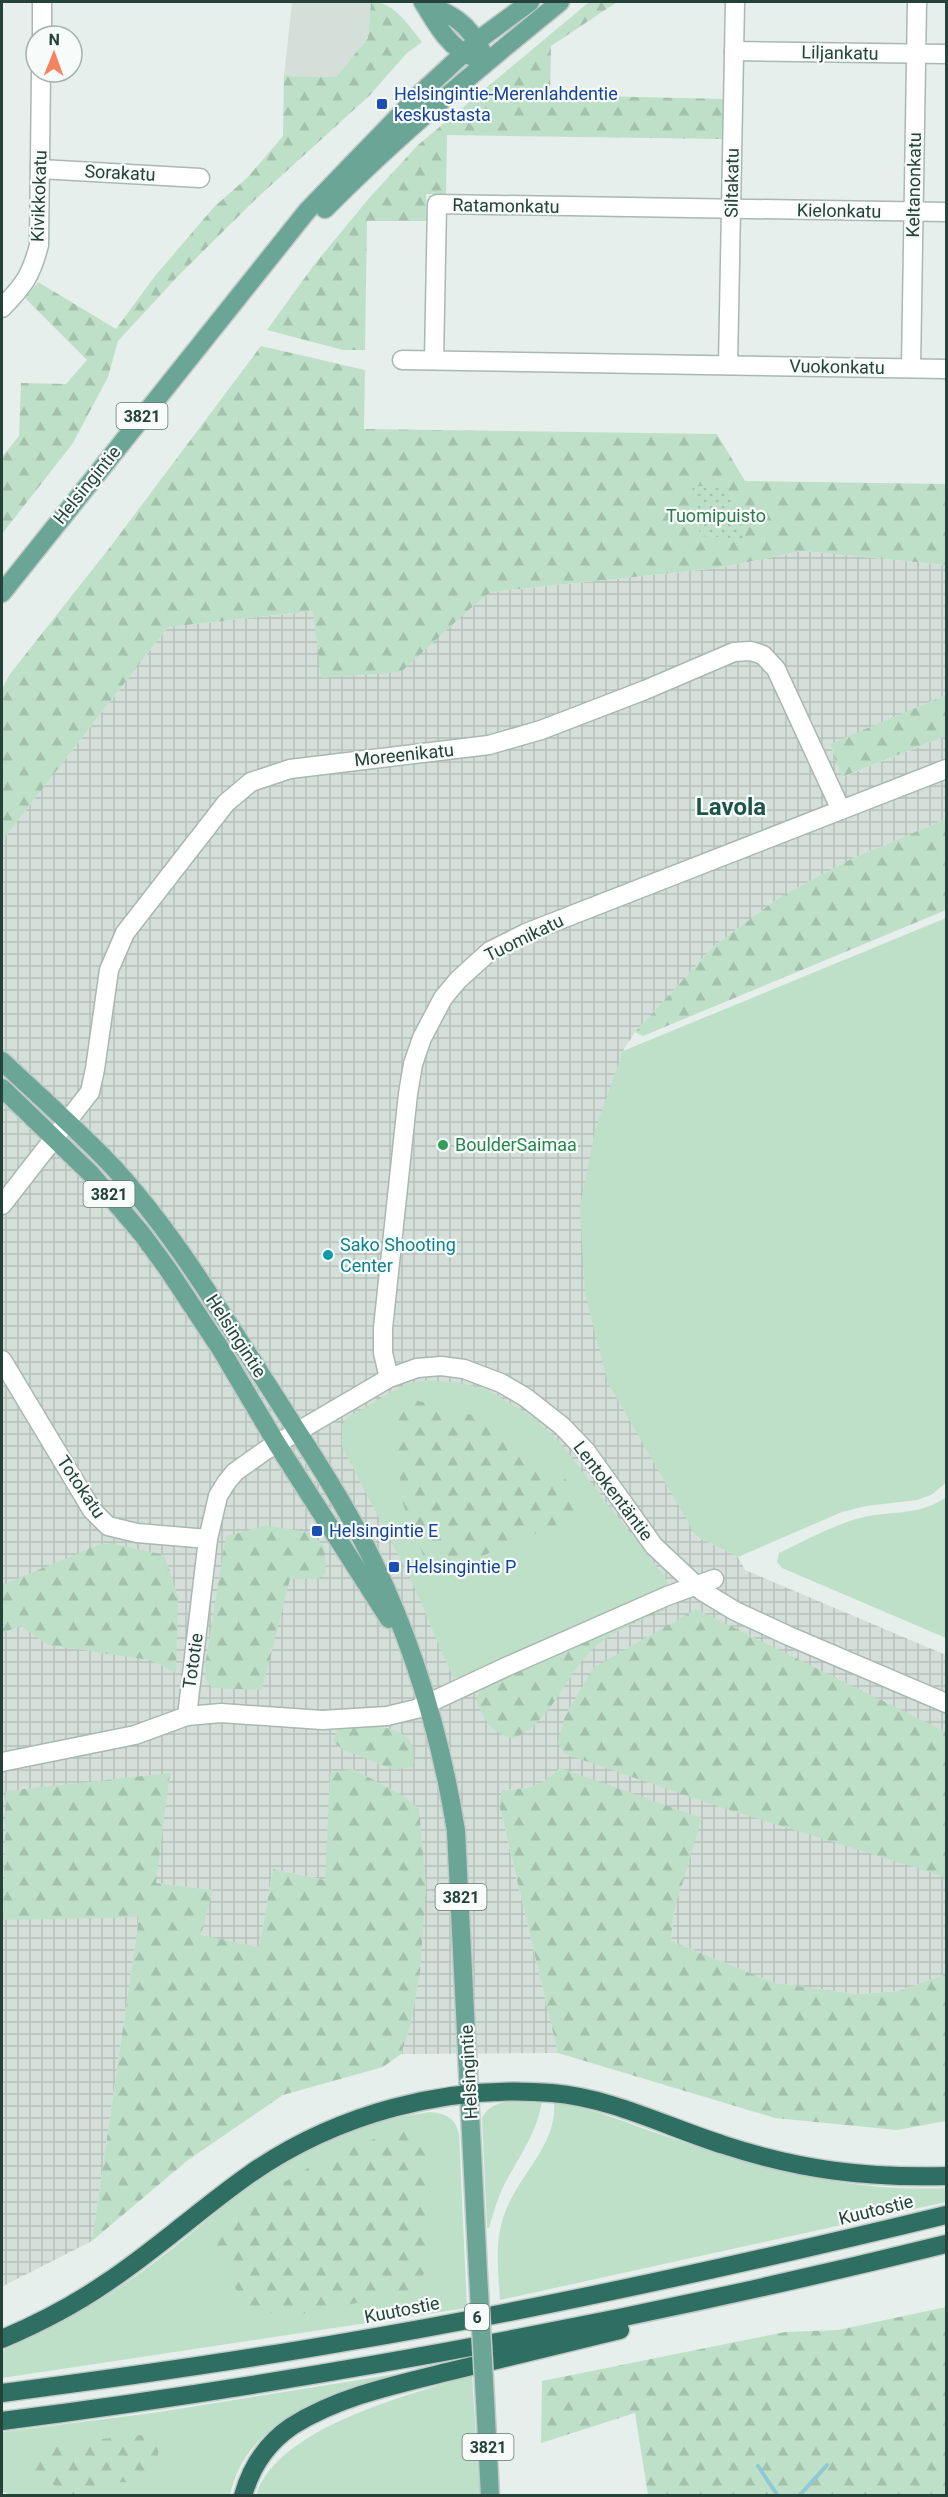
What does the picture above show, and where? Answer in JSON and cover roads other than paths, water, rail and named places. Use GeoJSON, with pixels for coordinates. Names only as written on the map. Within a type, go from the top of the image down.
{"type":"FeatureCollection","features":[{"type":"Feature","properties":{"kind":"highway"},"geometry":{"type":"LineString","coordinates":[[2,2339],[105,2284],[250,2174],[317,2133],[387,2110],[470,2093],[510,2091],[554,2093],[590,2099],[722,2145],[790,2165],[858,2175],[946,2176]]}},
{"type":"Feature","properties":{"kind":"highway","name":"Kuutostie"},"geometry":{"type":"LineString","coordinates":[[2,2393],[347,2342],[540,2305],[768,2257],[946,2215]]}},
{"type":"Feature","properties":{"kind":"highway","name":"6"},"geometry":{"type":"LineString","coordinates":[[2,2421],[126,2405],[363,2367],[605,2321],[857,2266],[946,2244]]}},
{"type":"Feature","properties":{"kind":"highway"},"geometry":{"type":"LineString","coordinates":[[243,2496],[255,2464],[276,2439],[311,2415],[362,2394],[622,2329],[857,2266]]}},
{"type":"Feature","properties":{"kind":"main road"},"geometry":{"type":"LineString","coordinates":[[423,2],[448,12],[463,24],[477,41],[486,62]]}},
{"type":"Feature","properties":{"kind":"main road"},"geometry":{"type":"LineString","coordinates":[[423,2],[437,25],[463,54],[486,62]]}},
{"type":"Feature","properties":{"kind":"main road","name":"Helsingintie"},"geometry":{"type":"LineString","coordinates":[[2,593],[307,211],[357,157],[463,54],[530,2]]}},
{"type":"Feature","properties":{"kind":"main road","name":"Helsingintie"},"geometry":{"type":"LineString","coordinates":[[264,265],[376,158],[486,62],[560,2]]}},
{"type":"Feature","properties":{"kind":"main road","name":"Helsingintie"},"geometry":{"type":"LineString","coordinates":[[2,1061],[68,1121],[114,1169],[159,1222],[210,1296],[297,1432],[371,1558],[428,1705],[448,1782],[456,1831],[490,2496]]}},
{"type":"Feature","properties":{"kind":"main road","name":"Helsingintie"},"geometry":{"type":"LineString","coordinates":[[2,1088],[104,1189],[167,1268],[220,1348],[277,1444],[343,1544],[410,1654]]}},
{"type":"Feature","properties":{"kind":"street"},"geometry":{"type":"LineString","coordinates":[[42,2],[42,24]]}},
{"type":"Feature","properties":{"kind":"street","name":"Siltakatu"},"geometry":{"type":"LineString","coordinates":[[728,365],[735,2]]}},
{"type":"Feature","properties":{"kind":"street","name":"Keltanonkatu"},"geometry":{"type":"LineString","coordinates":[[911,368],[917,2]]}},
{"type":"Feature","properties":{"kind":"street","name":"Liljankatu"},"geometry":{"type":"LineString","coordinates":[[734,51],[946,54]]}},
{"type":"Feature","properties":{"kind":"street","name":"Kivikkokatu"},"geometry":{"type":"LineString","coordinates":[[2,308],[19,291],[33,271],[39,245],[41,84]]}},
{"type":"Feature","properties":{"kind":"street","name":"Sorakatu"},"geometry":{"type":"LineString","coordinates":[[40,169],[200,178]]}},
{"type":"Feature","properties":{"kind":"street","name":"Ratamonkatu"},"geometry":{"type":"LineString","coordinates":[[434,360],[437,204],[731,209]]}},
{"type":"Feature","properties":{"kind":"street","name":"Kielonkatu"},"geometry":{"type":"LineString","coordinates":[[731,209],[946,212]]}},
{"type":"Feature","properties":{"kind":"street"},"geometry":{"type":"LineString","coordinates":[[402,360],[728,365]]}},
{"type":"Feature","properties":{"kind":"street","name":"Vuokonkatu"},"geometry":{"type":"LineString","coordinates":[[728,365],[946,369]]}},
{"type":"Feature","properties":{"kind":"street","name":"Moreenikatu"},"geometry":{"type":"LineString","coordinates":[[68,1121],[87,1096],[93,1083],[105,987],[112,961],[125,933],[226,802],[251,782],[290,769],[489,745],[541,730],[645,690],[734,652],[751,651],[763,655],[776,669],[841,810]]}},
{"type":"Feature","properties":{"kind":"street","name":"Tuomikatu"},"geometry":{"type":"LineString","coordinates":[[389,1378],[383,1353],[383,1328],[411,1074],[422,1038],[443,998],[458,980],[490,951],[526,933],[946,769]]}},
{"type":"Feature","properties":{"kind":"street"},"geometry":{"type":"LineString","coordinates":[[2,1205],[68,1121]]}},
{"type":"Feature","properties":{"kind":"street","name":"Totokatu"},"geometry":{"type":"LineString","coordinates":[[2,1360],[92,1510],[108,1526],[137,1533],[208,1539]]}},
{"type":"Feature","properties":{"kind":"street","name":"Lentokentäntie"},"geometry":{"type":"LineString","coordinates":[[277,1444],[389,1378],[417,1368],[441,1366],[464,1369],[501,1383],[525,1397],[562,1426],[586,1451],[654,1546],[695,1585],[735,1611],[946,1703]]}},
{"type":"Feature","properties":{"kind":"street","name":"Tototie"},"geometry":{"type":"LineString","coordinates":[[2,1762],[135,1735],[187,1716],[208,1539],[218,1496],[235,1472],[277,1444]]}},
{"type":"Feature","properties":{"kind":"street"},"geometry":{"type":"LineString","coordinates":[[187,1716],[221,1713],[322,1720],[387,1716],[428,1705],[508,1666],[695,1585],[714,1579]]}},
{"type":"Feature","properties":{"kind":"waterway"},"geometry":{"type":"LineString","coordinates":[[799,2496],[827,2465]]}},
{"type":"Feature","properties":{"kind":"waterway"},"geometry":{"type":"LineString","coordinates":[[758,2466],[778,2496]]}},
{"type":"Feature","properties":{"kind":"place","name":"Helsingintie-Merenlahdentie keskustasta"},"geometry":{"type":"Point","coordinates":[382,104]}},
{"type":"Feature","properties":{"kind":"place","name":"BoulderSaimaa"},"geometry":{"type":"Point","coordinates":[443,1145]}},
{"type":"Feature","properties":{"kind":"place","name":"Sako Shooting Center"},"geometry":{"type":"Point","coordinates":[328,1255]}},
{"type":"Feature","properties":{"kind":"place","name":"Helsingintie E"},"geometry":{"type":"Point","coordinates":[317,1531]}},
{"type":"Feature","properties":{"kind":"place","name":"Helsingintie P"},"geometry":{"type":"Point","coordinates":[394,1567]}},
{"type":"Feature","properties":{"kind":"district","name":"Lavola"},"geometry":{"type":"Point","coordinates":[731,807]}},
{"type":"Feature","properties":{"kind":"park label","name":"Tuomipuisto"},"geometry":{"type":"Point","coordinates":[716,516]}}]}
